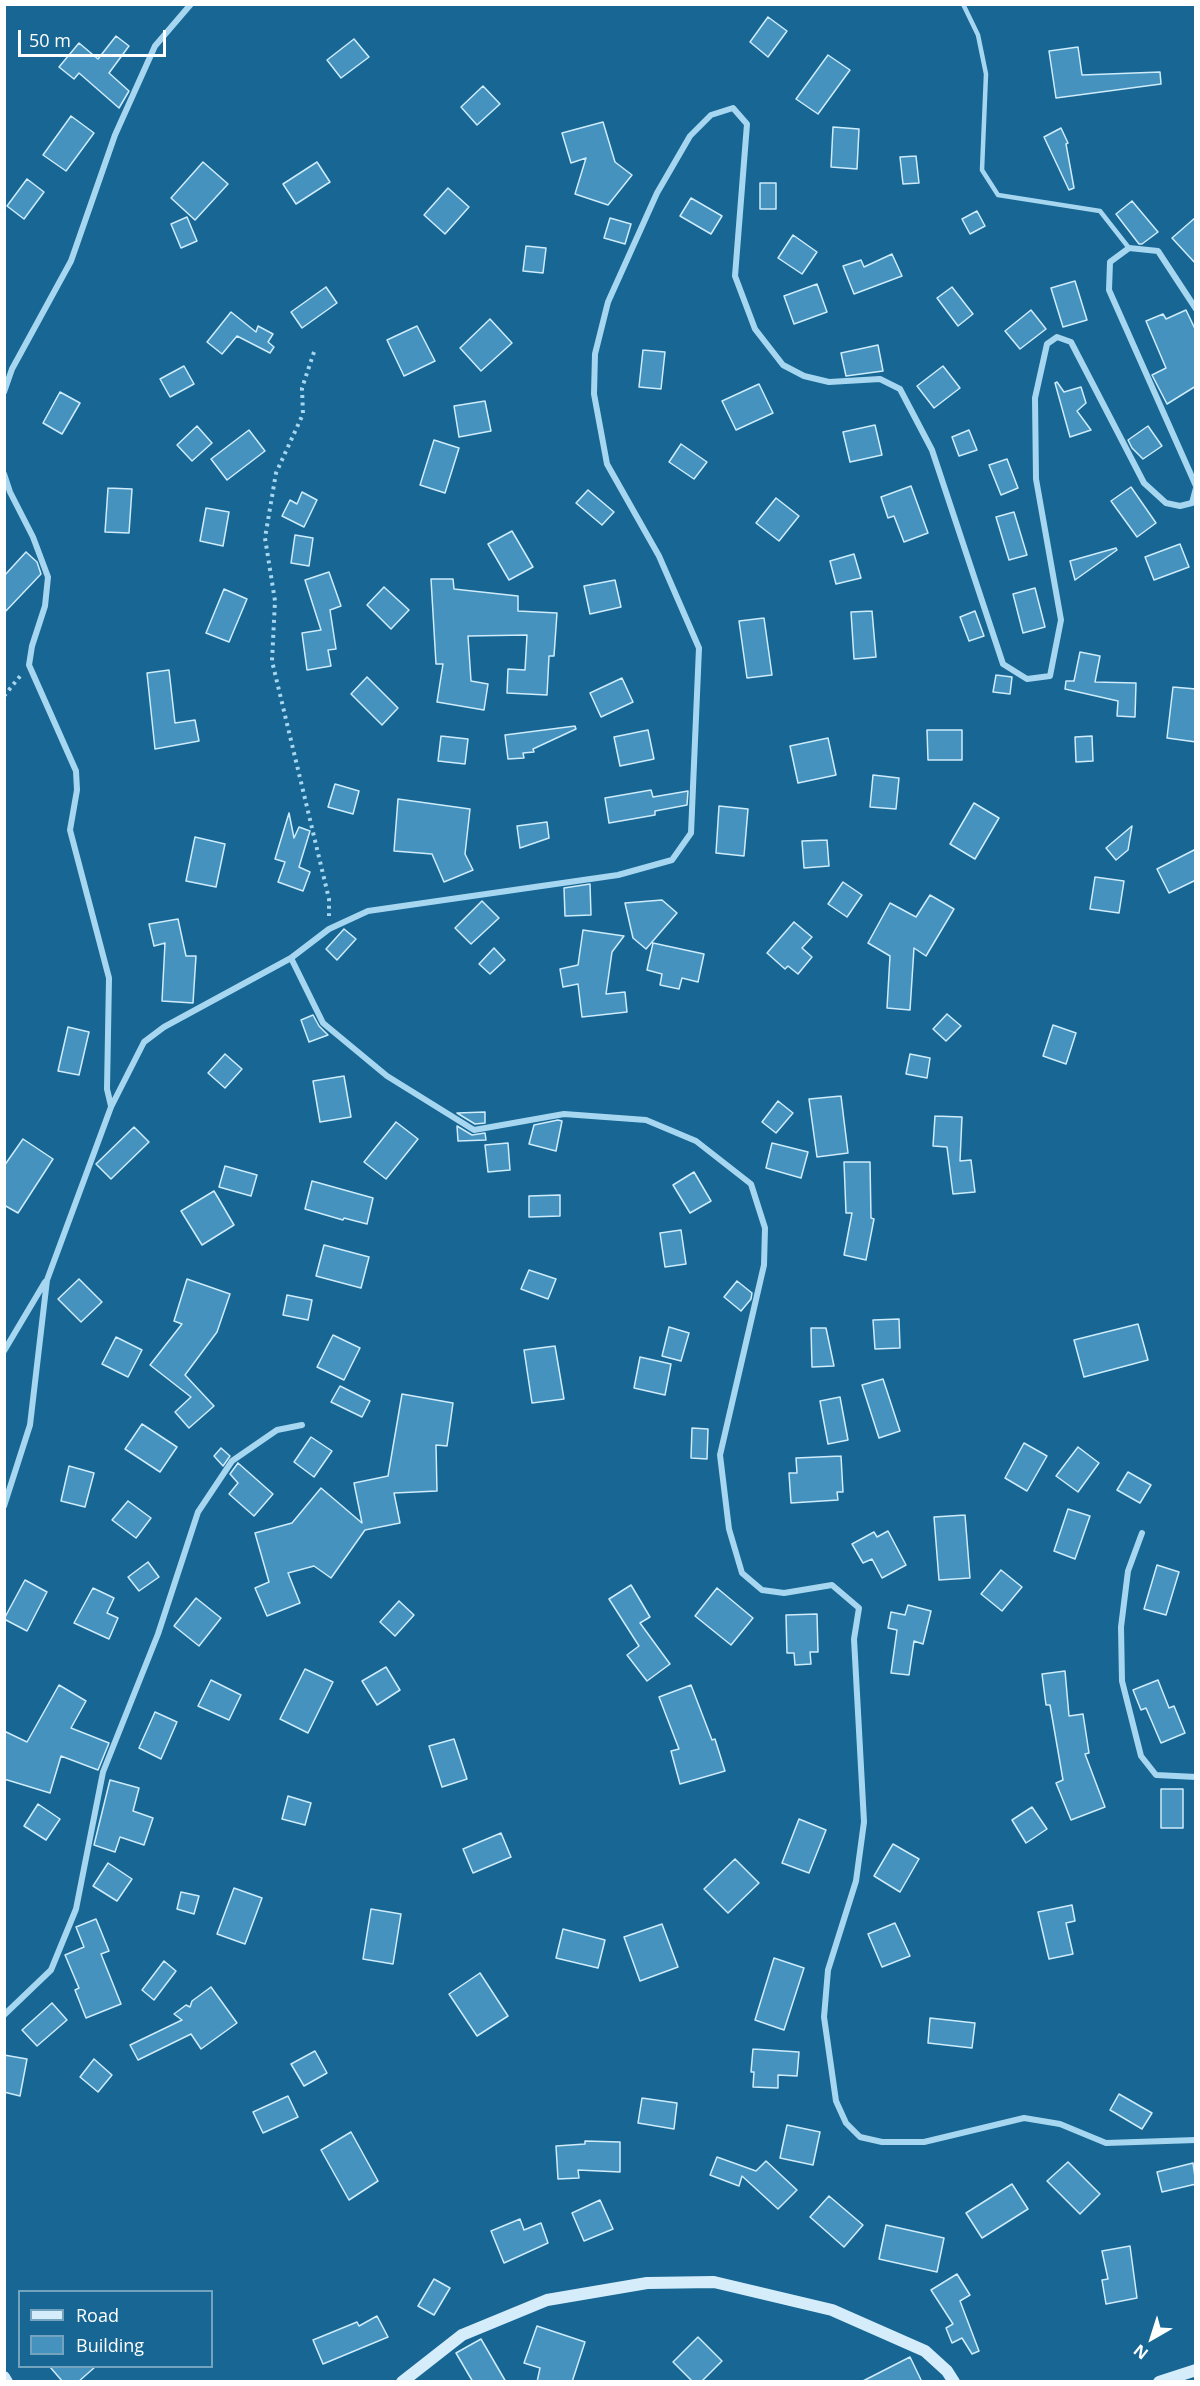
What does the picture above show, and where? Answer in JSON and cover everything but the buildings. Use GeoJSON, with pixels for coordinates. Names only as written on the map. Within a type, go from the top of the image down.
{"type":"FeatureCollection","features":[{"type":"Feature","properties":{"kind":"street"},"geometry":{"type":"LineString","coordinates":[[4,392],[12,369],[71,261],[115,135],[155,46],[191,4]]}},
{"type":"Feature","properties":{"kind":"street"},"geometry":{"type":"LineString","coordinates":[[4,1351],[46,1280],[111,1107],[144,1042],[164,1027],[291,958],[329,929],[368,911],[629,872],[672,860],[691,833],[699,648],[658,555],[607,465],[594,394],[594,364],[608,302],[657,193],[690,136],[711,114],[733,108],[747,124],[735,276],[755,329],[783,364],[804,376],[829,382],[880,379],[900,389],[932,450],[1003,664],[1027,679],[1050,676],[1061,620],[1036,479],[1035,398],[1047,344],[1057,338],[1071,342],[1144,483],[1166,503],[1180,506],[1192,503],[1196,487],[1109,290],[1110,262],[1129,248],[1158,251],[1196,309]]}},
{"type":"Feature","properties":{"kind":"street"},"geometry":{"type":"LineString","coordinates":[[4,474],[10,492],[33,537],[48,577],[45,606],[32,646],[29,665],[76,771],[77,790],[70,830],[109,978],[107,1089],[111,1107]]}},
{"type":"Feature","properties":{"kind":"street"},"geometry":{"type":"LineString","coordinates":[[291,958],[323,1023],[387,1076],[474,1130],[564,1114],[646,1120],[696,1141],[751,1184],[765,1228],[764,1265],[720,1455],[729,1529],[742,1573],[762,1590],[784,1593],[832,1585],[859,1608],[854,1639],[864,1822],[856,1881],[828,1970],[824,2017],[836,2101],[846,2123],[860,2137],[882,2142],[924,2142],[1024,2118],[1060,2124],[1107,2143],[1196,2140]]}},
{"type":"Feature","properties":{"kind":"street"},"geometry":{"type":"LineString","coordinates":[[4,1506],[30,1425],[46,1280]]}},
{"type":"Feature","properties":{"kind":"street"},"geometry":{"type":"LineString","coordinates":[[4,2015],[51,1970],[76,1909],[103,1772],[158,1634],[198,1512],[232,1461],[277,1430],[302,1425]]}},
{"type":"Feature","properties":{"kind":"street"},"geometry":{"type":"LineString","coordinates":[[1142,1533],[1128,1571],[1121,1627],[1122,1681],[1141,1756],[1156,1775],[1196,1777]]}},
{"type":"Feature","properties":{"kind":"street"},"geometry":{"type":"LineString","coordinates":[[402,2382],[462,2336],[546,2300],[648,2283],[714,2282],[832,2310],[925,2351],[947,2371],[954,2382]]}},
{"type":"Feature","properties":{"kind":"street"},"geometry":{"type":"LineString","coordinates":[[1159,2382],[1196,2370]]}},
{"type":"Feature","properties":{"kind":"street"},"geometry":{"type":"LineString","coordinates":[[4,2377],[7,2382]]}},
{"type":"Feature","properties":{"kind":"lane"},"geometry":{"type":"LineString","coordinates":[[963,4],[978,35],[986,74],[982,170],[998,195],[1100,211],[1129,248]]}},
{"type":"Feature","properties":{"kind":"path"},"geometry":{"type":"LineString","coordinates":[[314,352],[302,388],[303,414],[276,474],[265,538],[275,601],[272,661],[329,899],[329,929]]}},
{"type":"Feature","properties":{"kind":"path"},"geometry":{"type":"LineString","coordinates":[[4,696],[29,665]]}}]}
